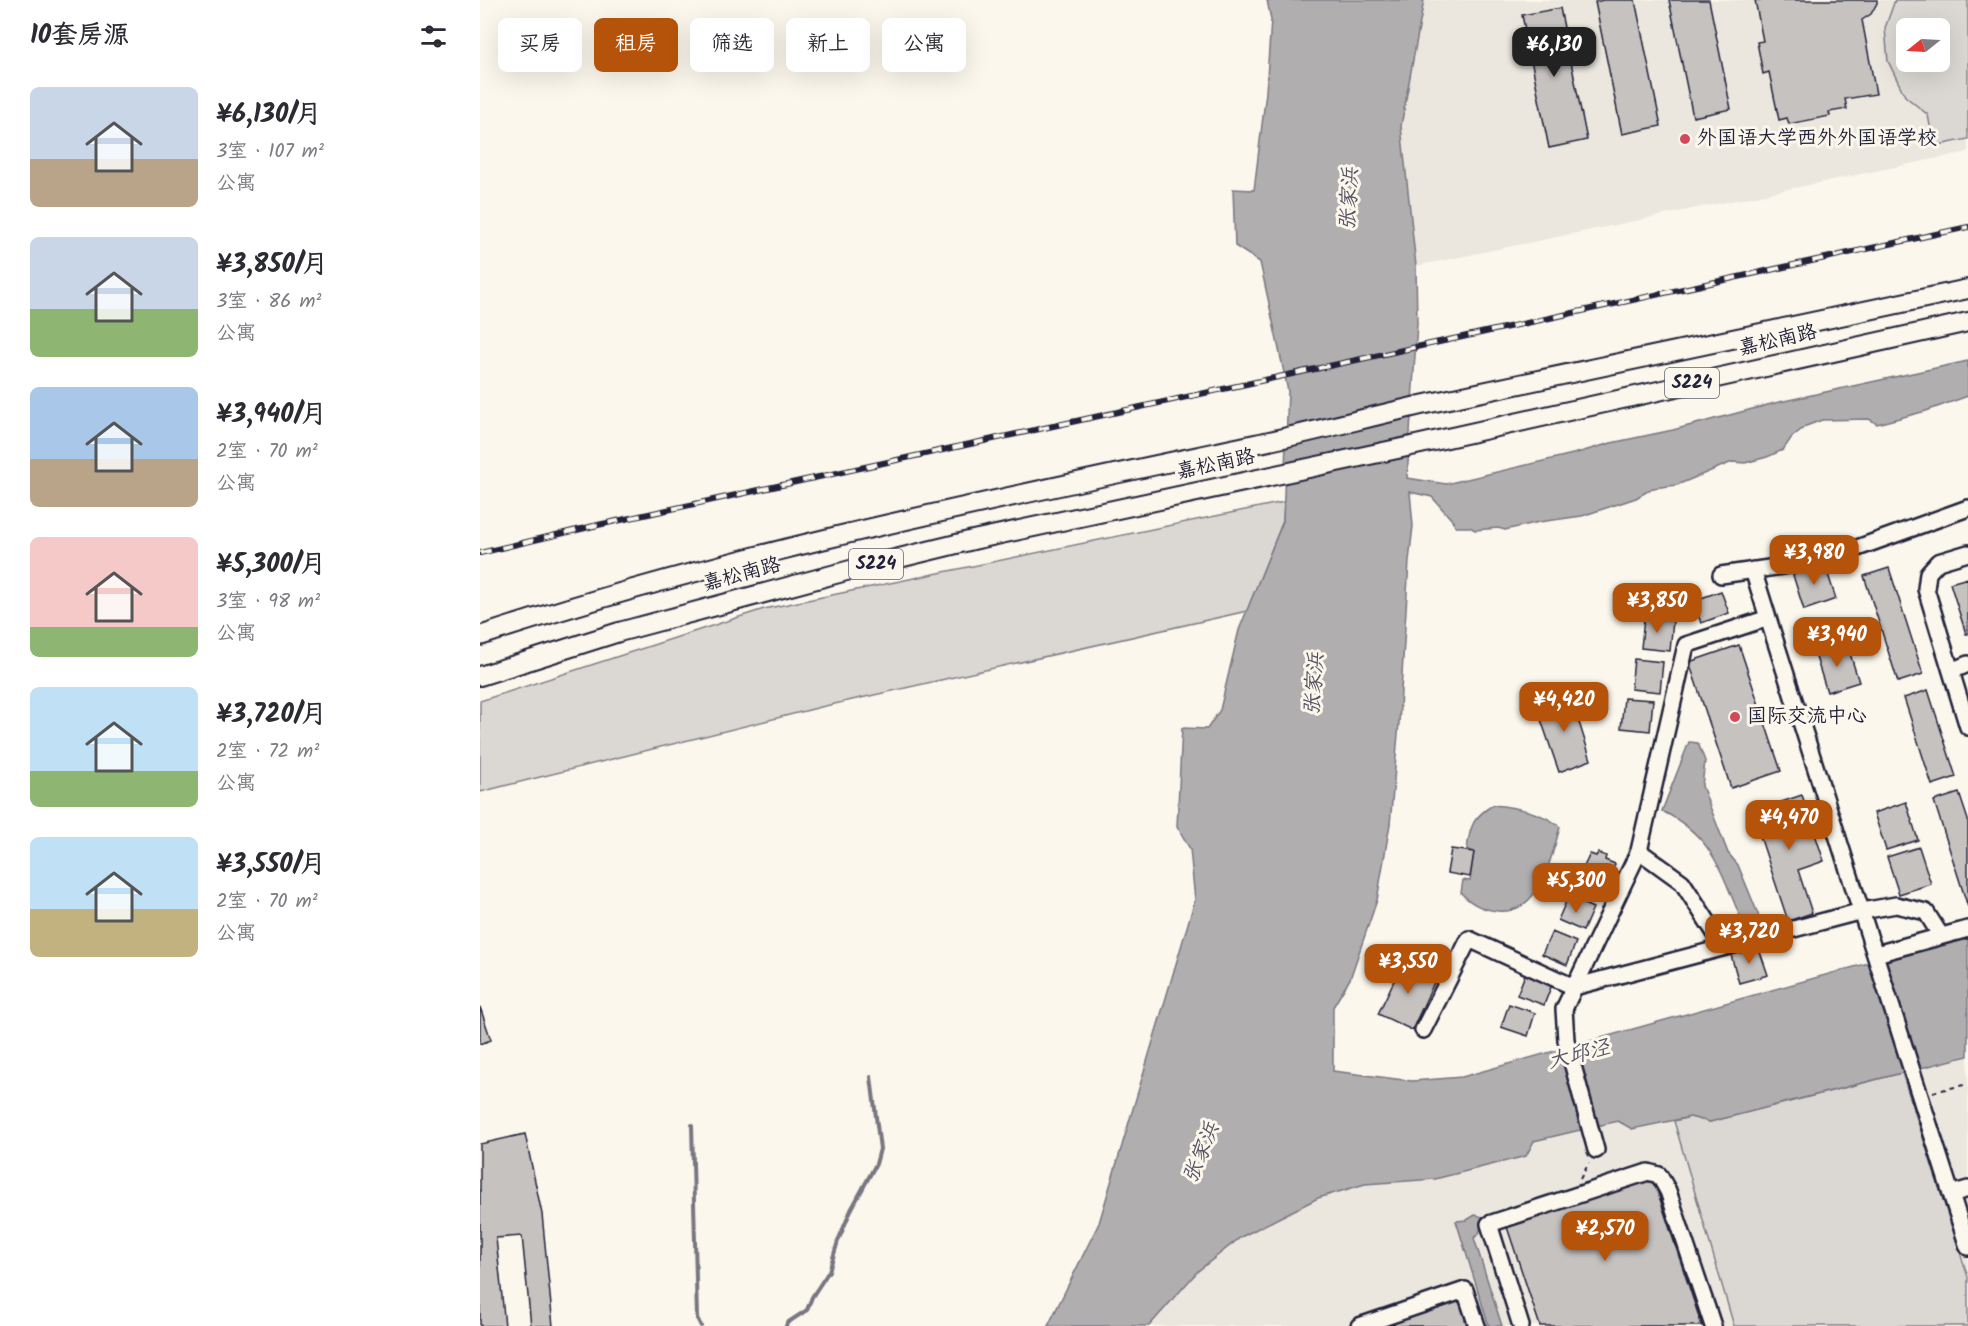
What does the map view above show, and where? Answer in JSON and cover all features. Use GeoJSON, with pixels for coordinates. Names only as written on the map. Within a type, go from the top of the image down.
{"type":"FeatureCollection","features":[{"type":"Feature","properties":{"kind":"main road","name":"嘉松南路"},"geometry":{"type":"LineString","coordinates":[[480,636],[608,596],[845,533],[965,505],[1968,289]]}},
{"type":"Feature","properties":{"kind":"main road","name":"嘉松南路"},"geometry":{"type":"LineString","coordinates":[[480,676],[619,632],[854,569],[973,540],[1416,445],[1968,322]]}},
{"type":"Feature","properties":{"kind":"street"},"geometry":{"type":"LineString","coordinates":[[1720,576],[1824,560],[1968,508]]}},
{"type":"Feature","properties":{"kind":"street"},"geometry":{"type":"LineString","coordinates":[[1968,553],[1938,562],[1928,573],[1926,589],[1968,727]]}},
{"type":"Feature","properties":{"kind":"street"},"geometry":{"type":"LineString","coordinates":[[1753,570],[1968,1247]]}},
{"type":"Feature","properties":{"kind":"street"},"geometry":{"type":"LineString","coordinates":[[1594,1144],[1566,1040],[1564,1009],[1639,851],[1686,645],[1768,618]]}},
{"type":"Feature","properties":{"kind":"street"},"geometry":{"type":"LineString","coordinates":[[1952,671],[1968,664]]}},
{"type":"Feature","properties":{"kind":"street"},"geometry":{"type":"LineString","coordinates":[[1639,851],[1682,882],[1724,947]]}},
{"type":"Feature","properties":{"kind":"street"},"geometry":{"type":"LineString","coordinates":[[1423,1030],[1469,939],[1574,987],[1862,910],[1896,905],[1926,912],[1941,936]]}},
{"type":"Feature","properties":{"kind":"street"},"geometry":{"type":"LineString","coordinates":[[1876,954],[1968,929]]}},
{"type":"Feature","properties":{"kind":"street"},"geometry":{"type":"LineString","coordinates":[[1521,1326],[1489,1224],[1648,1172],[1659,1175],[1668,1191],[1713,1326]]}},
{"type":"Feature","properties":{"kind":"street"},"geometry":{"type":"LineString","coordinates":[[1951,1194],[1968,1189]]}},
{"type":"Feature","properties":{"kind":"street"},"geometry":{"type":"LineString","coordinates":[[1359,1326],[1465,1290],[1477,1326]]}},
{"type":"Feature","properties":{"kind":"path"},"geometry":{"type":"LineString","coordinates":[[1917,1088],[1968,1084]]}},
{"type":"Feature","properties":{"kind":"path"},"geometry":{"type":"LineString","coordinates":[[1570,1198],[1594,1144]]}},
{"type":"Feature","properties":{"kind":"shaded area","name":"外国语大学西外外国语学校"},"geometry":{"type":"Polygon","coordinates":[[[1424,0],[1968,0],[1968,152],[1416,266],[1401,126],[1424,0]]]}},
{"type":"Feature","properties":{"kind":"shaded area"},"geometry":{"type":"Polygon","coordinates":[[[1895,0],[1968,0],[1968,139],[1934,146],[1928,115],[1905,96],[1888,61],[1885,28],[1895,0]]]}},
{"type":"Feature","properties":{"kind":"shaded area"},"geometry":{"type":"Polygon","coordinates":[[[1284,502],[1283,521],[1247,611],[821,707],[480,792],[480,701],[764,609],[1284,502]]]}},
{"type":"Feature","properties":{"kind":"shaded area"},"geometry":{"type":"Polygon","coordinates":[[[1968,1056],[1968,1326],[1149,1326],[1198,1271],[1241,1237],[1318,1198],[1365,1184],[1435,1179],[1534,1142],[1619,1121],[1632,1129],[1823,1094],[1968,1056]]]}},
{"type":"Feature","properties":{"kind":"shaded area"},"geometry":{"type":"Polygon","coordinates":[[[1902,1073],[1968,1277],[1968,1326],[1734,1326],[1674,1121],[1690,1117],[1710,1122],[1902,1073]]]}},
{"type":"Feature","properties":{"kind":"water"},"geometry":{"type":"Polygon","coordinates":[[[1267,0],[1424,0],[1401,126],[1416,266],[1417,324],[1407,478],[1446,484],[1673,430],[1775,403],[1968,361],[1968,396],[1926,411],[1877,424],[1869,419],[1822,420],[1806,426],[1792,437],[1783,450],[1767,457],[1745,463],[1732,462],[1677,485],[1653,488],[1636,498],[1582,516],[1505,530],[1498,528],[1475,530],[1470,527],[1456,527],[1432,497],[1410,492],[1413,526],[1390,824],[1377,900],[1350,979],[1333,1007],[1333,1071],[1412,1081],[1462,1077],[1968,935],[1968,1056],[1710,1122],[1690,1117],[1632,1129],[1618,1121],[1534,1141],[1526,1156],[1435,1179],[1365,1184],[1318,1198],[1241,1237],[1198,1271],[1149,1326],[1048,1326],[1099,1223],[1195,900],[1190,849],[1177,826],[1182,728],[1207,729],[1220,710],[1239,630],[1283,521],[1288,391],[1260,262],[1235,246],[1233,189],[1254,190],[1266,92],[1271,20],[1267,0]]]}},
{"type":"Feature","properties":{"kind":"water"},"geometry":{"type":"Polygon","coordinates":[[[1689,742],[1698,743],[1705,761],[1702,786],[1728,853],[1738,865],[1758,914],[1761,928],[1757,935],[1747,932],[1724,878],[1707,848],[1696,834],[1662,811],[1689,742]]]}},
{"type":"Feature","properties":{"kind":"water"},"geometry":{"type":"Polygon","coordinates":[[[1493,805],[1537,814],[1560,827],[1548,868],[1541,882],[1524,904],[1512,910],[1498,911],[1483,908],[1461,893],[1463,880],[1470,881],[1474,852],[1467,849],[1471,828],[1477,818],[1493,805]]]}},
{"type":"Feature","properties":{"kind":"water"},"geometry":{"type":"Polygon","coordinates":[[[1475,1215],[1483,1217],[1479,1234],[1474,1238],[1502,1326],[1489,1326],[1456,1221],[1467,1220],[1475,1215]]]}},
{"type":"Feature","properties":{"kind":"building"},"geometry":{"type":"Polygon","coordinates":[[[1635,0],[1661,126],[1622,134],[1595,2],[1635,0]]]}},
{"type":"Feature","properties":{"kind":"building"},"geometry":{"type":"Polygon","coordinates":[[[1669,0],[1709,0],[1731,109],[1693,117],[1669,0]]]}},
{"type":"Feature","properties":{"kind":"building"},"geometry":{"type":"Polygon","coordinates":[[[1755,0],[1877,0],[1871,14],[1862,20],[1876,94],[1845,99],[1847,109],[1829,112],[1830,116],[1789,124],[1787,118],[1779,120],[1769,72],[1763,74],[1757,42],[1763,41],[1755,0]]]}},
{"type":"Feature","properties":{"kind":"building"},"geometry":{"type":"Polygon","coordinates":[[[1560,8],[1587,140],[1549,148],[1522,15],[1560,8]]]}},
{"type":"Feature","properties":{"kind":"building"},"geometry":{"type":"Polygon","coordinates":[[[1824,562],[1836,599],[1804,610],[1792,572],[1824,562]]]}},
{"type":"Feature","properties":{"kind":"building"},"geometry":{"type":"Polygon","coordinates":[[[1889,568],[1923,674],[1898,682],[1864,576],[1889,568]]]}},
{"type":"Feature","properties":{"kind":"building"},"geometry":{"type":"Polygon","coordinates":[[[1968,578],[1968,634],[1966,634],[1950,583],[1968,578]]]}},
{"type":"Feature","properties":{"kind":"building"},"geometry":{"type":"Polygon","coordinates":[[[1721,591],[1729,613],[1701,623],[1693,601],[1721,591]]]}},
{"type":"Feature","properties":{"kind":"building"},"geometry":{"type":"Polygon","coordinates":[[[1644,618],[1673,621],[1670,651],[1641,648],[1644,618]]]}},
{"type":"Feature","properties":{"kind":"building"},"geometry":{"type":"Polygon","coordinates":[[[1847,644],[1859,682],[1827,692],[1815,654],[1847,644]]]}},
{"type":"Feature","properties":{"kind":"building","name":"国际交流中心"},"geometry":{"type":"Polygon","coordinates":[[[1739,645],[1781,771],[1731,788],[1689,662],[1739,645]]]}},
{"type":"Feature","properties":{"kind":"building"},"geometry":{"type":"Polygon","coordinates":[[[1634,659],[1663,662],[1660,692],[1631,689],[1634,659]]]}},
{"type":"Feature","properties":{"kind":"building"},"geometry":{"type":"Polygon","coordinates":[[[1928,690],[1956,777],[1932,785],[1904,698],[1928,690]]]}},
{"type":"Feature","properties":{"kind":"building"},"geometry":{"type":"Polygon","coordinates":[[[1570,694],[1591,760],[1559,772],[1536,705],[1570,694]]]}},
{"type":"Feature","properties":{"kind":"building"},"geometry":{"type":"Polygon","coordinates":[[[1624,698],[1653,700],[1650,731],[1621,728],[1624,698]]]}},
{"type":"Feature","properties":{"kind":"building"},"geometry":{"type":"Polygon","coordinates":[[[1959,793],[1968,820],[1968,907],[1934,801],[1959,793]]]}},
{"type":"Feature","properties":{"kind":"building"},"geometry":{"type":"Polygon","coordinates":[[[1802,795],[1824,861],[1798,870],[1812,913],[1788,921],[1752,812],[1802,795]]]}},
{"type":"Feature","properties":{"kind":"building"},"geometry":{"type":"Polygon","coordinates":[[[1906,802],[1918,840],[1886,850],[1874,813],[1906,802]]]}},
{"type":"Feature","properties":{"kind":"building"},"geometry":{"type":"Polygon","coordinates":[[[1919,847],[1931,884],[1899,894],[1887,857],[1919,847]]]}},
{"type":"Feature","properties":{"kind":"building"},"geometry":{"type":"Polygon","coordinates":[[[1451,849],[1474,852],[1470,877],[1447,873],[1451,849]]]}},
{"type":"Feature","properties":{"kind":"building"},"geometry":{"type":"Polygon","coordinates":[[[1598,853],[1606,856],[1605,860],[1615,864],[1607,882],[1598,877],[1594,886],[1585,882],[1587,878],[1580,875],[1590,854],[1596,856],[1598,853]]]}},
{"type":"Feature","properties":{"kind":"building"},"geometry":{"type":"Polygon","coordinates":[[[1568,897],[1593,908],[1583,931],[1558,920],[1568,897]]]}},
{"type":"Feature","properties":{"kind":"building"},"geometry":{"type":"Polygon","coordinates":[[[1552,932],[1576,942],[1567,965],[1542,954],[1552,932]]]}},
{"type":"Feature","properties":{"kind":"building"},"geometry":{"type":"Polygon","coordinates":[[[1758,946],[1768,975],[1739,983],[1731,955],[1758,946]]]}},
{"type":"Feature","properties":{"kind":"building"},"geometry":{"type":"Polygon","coordinates":[[[1404,960],[1437,976],[1412,1030],[1378,1014],[1404,960]]]}},
{"type":"Feature","properties":{"kind":"building"},"geometry":{"type":"Polygon","coordinates":[[[1526,972],[1553,982],[1544,1005],[1517,995],[1526,972]]]}},
{"type":"Feature","properties":{"kind":"building"},"geometry":{"type":"Polygon","coordinates":[[[1509,1004],[1535,1013],[1528,1036],[1501,1027],[1509,1004]]]}},
{"type":"Feature","properties":{"kind":"building"},"geometry":{"type":"Polygon","coordinates":[[[480,1007],[491,1040],[480,1044],[480,1007]]]}},
{"type":"Feature","properties":{"kind":"building"},"geometry":{"type":"Polygon","coordinates":[[[525,1134],[542,1214],[553,1326],[531,1326],[522,1236],[496,1238],[505,1326],[480,1326],[480,1144],[525,1134]]]}},
{"type":"Feature","properties":{"kind":"building"},"geometry":{"type":"Polygon","coordinates":[[[1652,1175],[1702,1326],[1540,1326],[1506,1224],[1652,1175]]]}},
{"type":"Feature","properties":{"kind":"building"},"geometry":{"type":"Polygon","coordinates":[[[1465,1298],[1475,1326],[1390,1326],[1389,1323],[1465,1298]]]}},
{"type":"Feature","properties":{"kind":"waterway"},"geometry":{"type":"LineString","coordinates":[[786,1326],[807,1310],[812,1297],[829,1271],[851,1210],[876,1164],[880,1149],[871,1077]]}},
{"type":"Feature","properties":{"kind":"waterway"},"geometry":{"type":"LineString","coordinates":[[692,1125],[697,1318],[701,1326]]}},
{"type":"Feature","properties":{"kind":"railway"},"geometry":{"type":"LineString","coordinates":[[480,553],[598,525],[1968,227]]}},
{"type":"Feature","properties":{"kind":"place","name":"外国语大学西外外国语学校"},"geometry":{"type":"Point","coordinates":[1685,139]}},
{"type":"Feature","properties":{"kind":"place","name":"国际交流中心"},"geometry":{"type":"Point","coordinates":[1735,717]}},
{"type":"Feature","properties":{"kind":"water label","name":"张家浜"},"geometry":{"type":"Point","coordinates":[1350,199]}},
{"type":"Feature","properties":{"kind":"water label","name":"张家浜"},"geometry":{"type":"Point","coordinates":[1315,684]}},
{"type":"Feature","properties":{"kind":"water label","name":"大邱泾"},"geometry":{"type":"Point","coordinates":[1579,1055]}},
{"type":"Feature","properties":{"kind":"water label","name":"张家浜"},"geometry":{"type":"Point","coordinates":[1202,1153]}}]}
